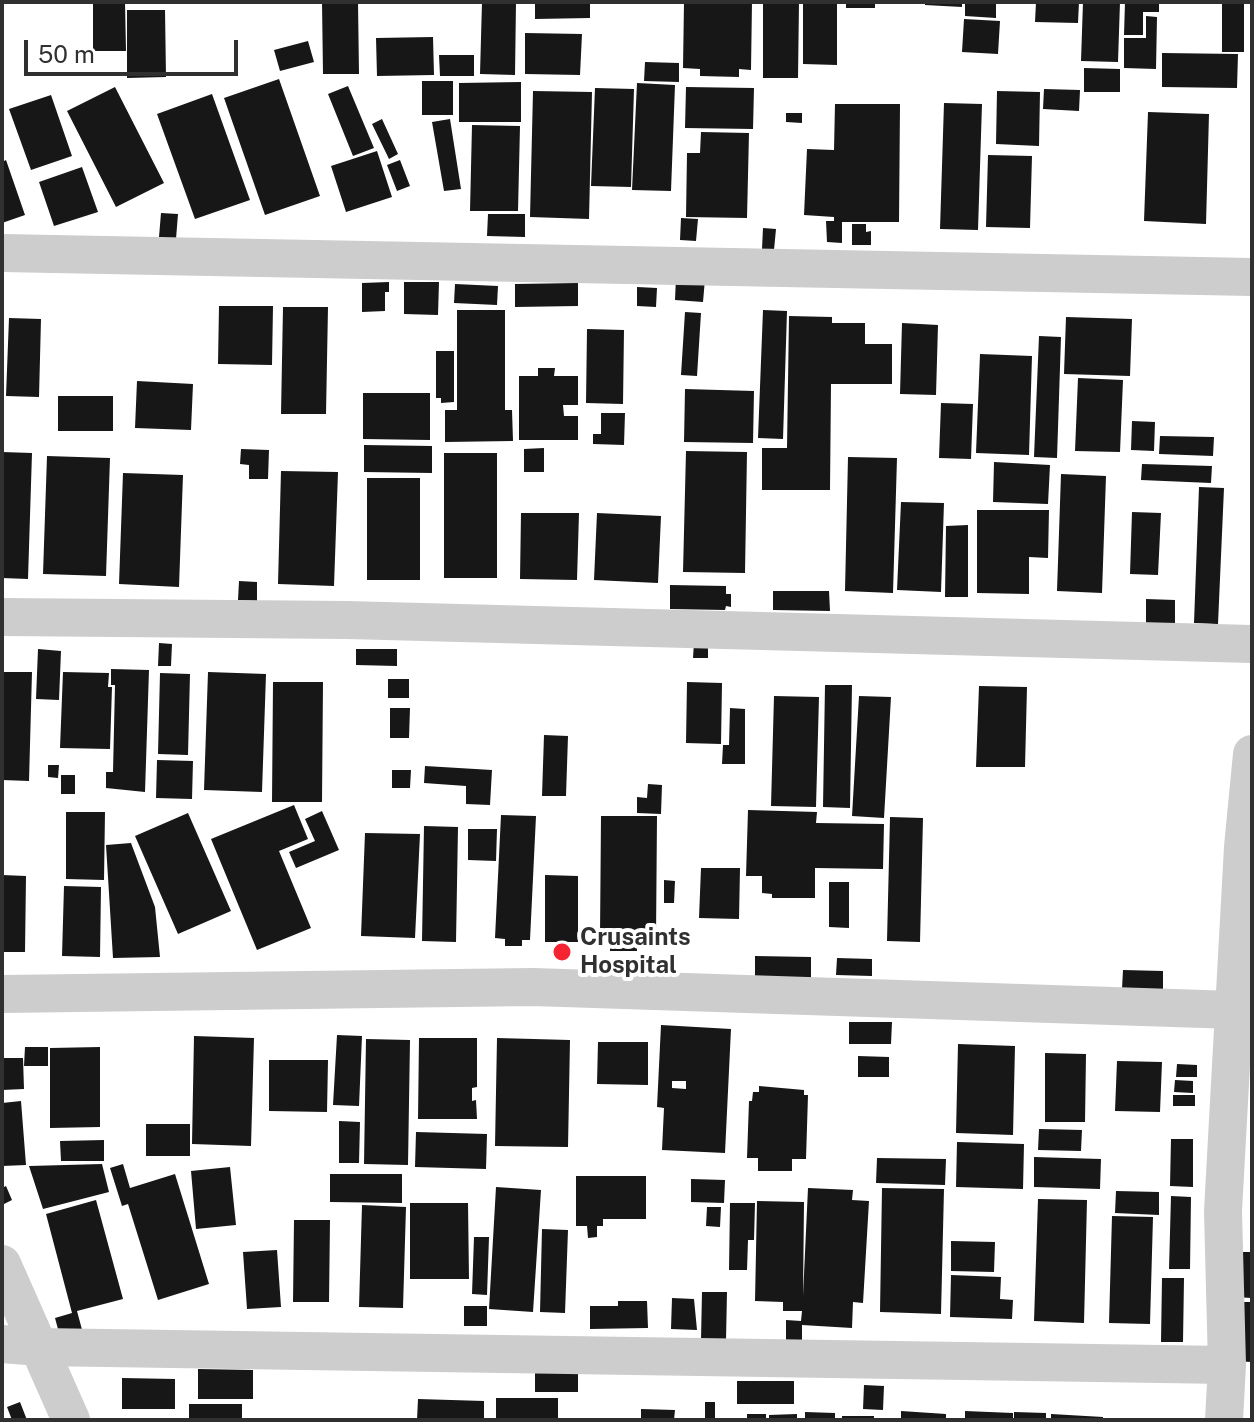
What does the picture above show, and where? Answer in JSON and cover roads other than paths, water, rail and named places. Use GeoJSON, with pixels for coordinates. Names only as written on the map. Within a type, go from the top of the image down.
{"type":"FeatureCollection","features":[{"type":"Feature","properties":{"kind":"street"},"geometry":{"type":"LineString","coordinates":[[2,253],[1252,277]]}},
{"type":"Feature","properties":{"kind":"street"},"geometry":{"type":"LineString","coordinates":[[2,617],[347,620],[1252,644]]}},
{"type":"Feature","properties":{"kind":"street"},"geometry":{"type":"LineString","coordinates":[[1224,1420],[1238,1210],[1234,1010],[1248,847],[1252,754]]}},
{"type":"Feature","properties":{"kind":"street"},"geometry":{"type":"LineString","coordinates":[[2,994],[533,987],[1234,1010]]}},
{"type":"Feature","properties":{"kind":"street"},"geometry":{"type":"LineString","coordinates":[[2,1264],[71,1420]]}},
{"type":"Feature","properties":{"kind":"street"},"geometry":{"type":"LineString","coordinates":[[2,1344],[1227,1365]]}},
{"type":"Feature","properties":{"kind":"place","name":"Crusaints Hospital"},"geometry":{"type":"Point","coordinates":[562,952]}}]}
